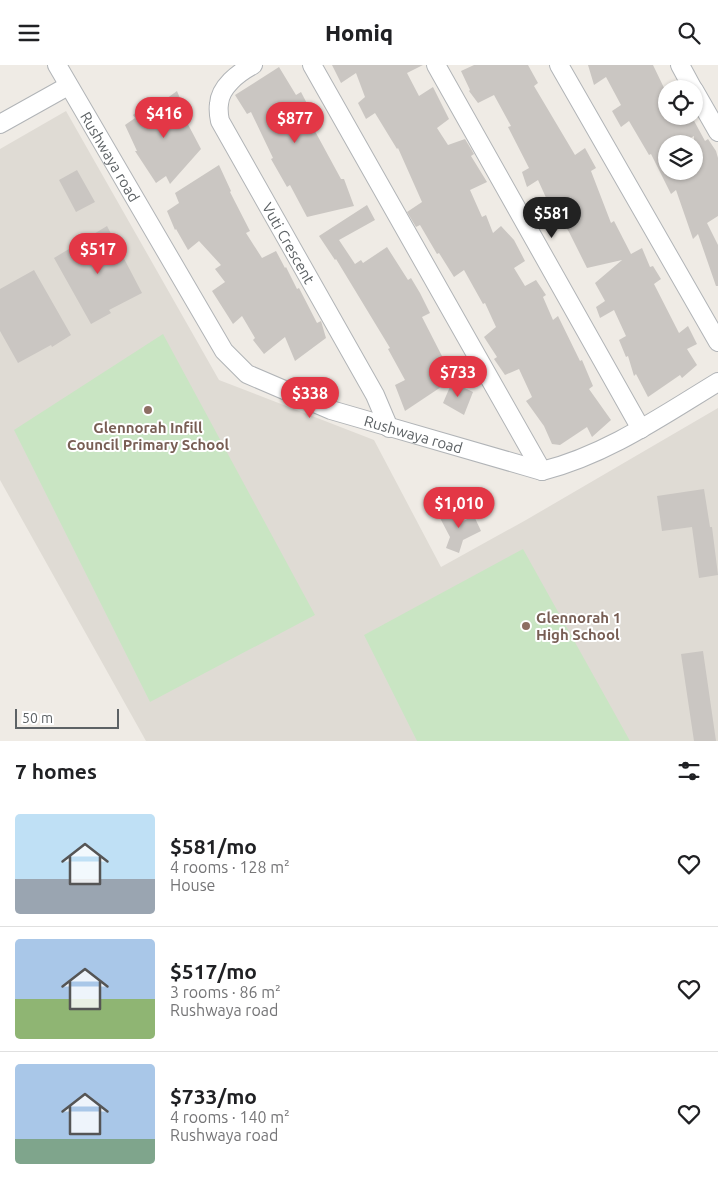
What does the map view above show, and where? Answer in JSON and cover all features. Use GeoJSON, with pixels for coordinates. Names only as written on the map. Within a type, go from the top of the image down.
{"type":"FeatureCollection","features":[{"type":"Feature","properties":{"kind":"street","name":"Rushwaya road"},"geometry":{"type":"LineString","coordinates":[[57,65],[224,351],[247,374],[331,410],[542,471],[584,458],[641,429],[718,382]]}},
{"type":"Feature","properties":{"kind":"street","name":"Vuti Crescent"},"geometry":{"type":"LineString","coordinates":[[253,65],[244,70],[222,90],[219,104],[220,121],[375,395],[389,428]]}},
{"type":"Feature","properties":{"kind":"street"},"geometry":{"type":"LineString","coordinates":[[312,65],[542,471]]}},
{"type":"Feature","properties":{"kind":"street"},"geometry":{"type":"LineString","coordinates":[[436,65],[641,429]]}},
{"type":"Feature","properties":{"kind":"street"},"geometry":{"type":"LineString","coordinates":[[559,65],[718,342]]}},
{"type":"Feature","properties":{"kind":"street"},"geometry":{"type":"LineString","coordinates":[[680,65],[689,80]]}},
{"type":"Feature","properties":{"kind":"street"},"geometry":{"type":"LineString","coordinates":[[0,124],[68,86]]}},
{"type":"Feature","properties":{"kind":"street"},"geometry":{"type":"LineString","coordinates":[[703,105],[718,132]]}},
{"type":"Feature","properties":{"kind":"shaded area"},"geometry":{"type":"Polygon","coordinates":[[[66,111],[219,380],[374,440],[441,567],[526,520],[718,408],[718,741],[146,741],[0,480],[0,149],[66,111]]]}},
{"type":"Feature","properties":{"kind":"green space"},"geometry":{"type":"Polygon","coordinates":[[[163,334],[315,615],[150,702],[14,430],[163,334]]]}},
{"type":"Feature","properties":{"kind":"green space"},"geometry":{"type":"Polygon","coordinates":[[[523,549],[630,741],[417,741],[364,635],[523,549]]]}},
{"type":"Feature","properties":{"kind":"building"},"geometry":{"type":"Polygon","coordinates":[[[332,65],[423,65],[407,73],[419,96],[433,87],[449,119],[437,128],[448,145],[465,139],[474,154],[471,156],[487,182],[470,190],[482,217],[486,215],[493,233],[501,226],[514,240],[525,261],[514,268],[525,286],[536,280],[546,295],[543,297],[553,320],[558,316],[580,361],[582,360],[593,386],[589,389],[611,420],[592,437],[587,427],[560,445],[552,444],[544,426],[526,401],[532,397],[519,369],[505,375],[494,359],[497,357],[484,337],[496,327],[485,303],[483,304],[464,270],[454,277],[439,253],[437,254],[420,225],[416,227],[407,212],[422,202],[398,148],[375,113],[366,119],[358,103],[365,97],[356,73],[341,83],[332,65]]]}},
{"type":"Feature","properties":{"kind":"building"},"geometry":{"type":"Polygon","coordinates":[[[474,65],[528,65],[538,83],[534,86],[575,155],[585,148],[596,168],[591,171],[611,223],[614,221],[631,254],[642,248],[650,267],[653,266],[661,279],[654,284],[679,333],[688,326],[697,344],[687,349],[697,365],[682,378],[680,375],[648,397],[636,374],[634,376],[628,356],[626,357],[619,340],[626,336],[614,310],[600,318],[596,307],[605,301],[595,283],[622,260],[587,268],[559,216],[545,225],[538,207],[548,202],[538,180],[527,187],[522,172],[529,168],[508,127],[511,126],[494,95],[478,103],[469,91],[461,71],[474,65]]]}},
{"type":"Feature","properties":{"kind":"building"},"geometry":{"type":"Polygon","coordinates":[[[588,65],[653,65],[660,80],[658,80],[658,125],[696,125],[702,135],[658,135],[658,168],[629,121],[621,127],[612,111],[621,105],[606,77],[594,85],[588,65]]]}},
{"type":"Feature","properties":{"kind":"building"},"geometry":{"type":"Polygon","coordinates":[[[279,67],[296,95],[301,92],[315,119],[310,122],[341,179],[344,179],[354,206],[307,217],[290,185],[287,187],[271,159],[273,158],[251,112],[247,114],[235,95],[279,67]]]}},
{"type":"Feature","properties":{"kind":"building"},"geometry":{"type":"Polygon","coordinates":[[[177,91],[185,111],[182,113],[201,149],[170,184],[166,176],[156,183],[135,151],[137,151],[125,125],[135,118],[133,115],[144,105],[148,112],[177,91]]]}},
{"type":"Feature","properties":{"kind":"building"},"geometry":{"type":"Polygon","coordinates":[[[703,137],[705,141],[708,139],[718,158],[718,216],[707,223],[718,245],[718,286],[716,286],[698,234],[693,239],[676,190],[671,194],[664,180],[703,180],[703,137]]]}},
{"type":"Feature","properties":{"kind":"building"},"geometry":{"type":"Polygon","coordinates":[[[219,165],[230,192],[250,231],[246,233],[262,258],[276,251],[297,289],[299,288],[317,323],[321,321],[326,338],[295,361],[285,337],[264,354],[253,340],[255,338],[242,316],[233,324],[212,291],[225,282],[215,269],[221,265],[199,241],[188,250],[175,230],[167,211],[179,203],[175,193],[219,165]]]}},
{"type":"Feature","properties":{"kind":"building"},"geometry":{"type":"Polygon","coordinates":[[[77,170],[95,202],[76,212],[59,180],[77,170]]]}},
{"type":"Feature","properties":{"kind":"building"},"geometry":{"type":"Polygon","coordinates":[[[367,205],[375,220],[339,240],[355,264],[361,260],[363,263],[387,247],[408,280],[411,278],[420,293],[430,313],[422,317],[443,358],[455,373],[446,379],[450,381],[405,411],[395,385],[405,380],[388,349],[390,348],[336,259],[319,236],[367,205]]]}},
{"type":"Feature","properties":{"kind":"building"},"geometry":{"type":"Polygon","coordinates":[[[107,226],[142,293],[109,310],[111,313],[91,324],[54,258],[107,226]]]}},
{"type":"Feature","properties":{"kind":"building"},"geometry":{"type":"Polygon","coordinates":[[[34,270],[71,335],[52,347],[51,345],[18,363],[0,331],[0,289],[34,270]]]}},
{"type":"Feature","properties":{"kind":"building"},"geometry":{"type":"Polygon","coordinates":[[[452,382],[473,392],[464,415],[443,403],[452,382]]]}},
{"type":"Feature","properties":{"kind":"building"},"geometry":{"type":"Polygon","coordinates":[[[704,489],[710,527],[712,527],[718,575],[699,578],[692,527],[662,531],[657,496],[704,489]]]}},
{"type":"Feature","properties":{"kind":"building"},"geometry":{"type":"Polygon","coordinates":[[[457,509],[463,521],[474,516],[481,531],[463,540],[459,553],[446,548],[450,537],[440,518],[457,509]]]}},
{"type":"Feature","properties":{"kind":"building"},"geometry":{"type":"Polygon","coordinates":[[[703,651],[716,741],[694,741],[681,654],[703,651]]]}},
{"type":"Feature","properties":{"kind":"place","name":"Glennorah Infill Council Primary School"},"geometry":{"type":"Point","coordinates":[148,410]}},
{"type":"Feature","properties":{"kind":"place","name":"Glennorah 1 High School"},"geometry":{"type":"Point","coordinates":[526,626]}}]}
